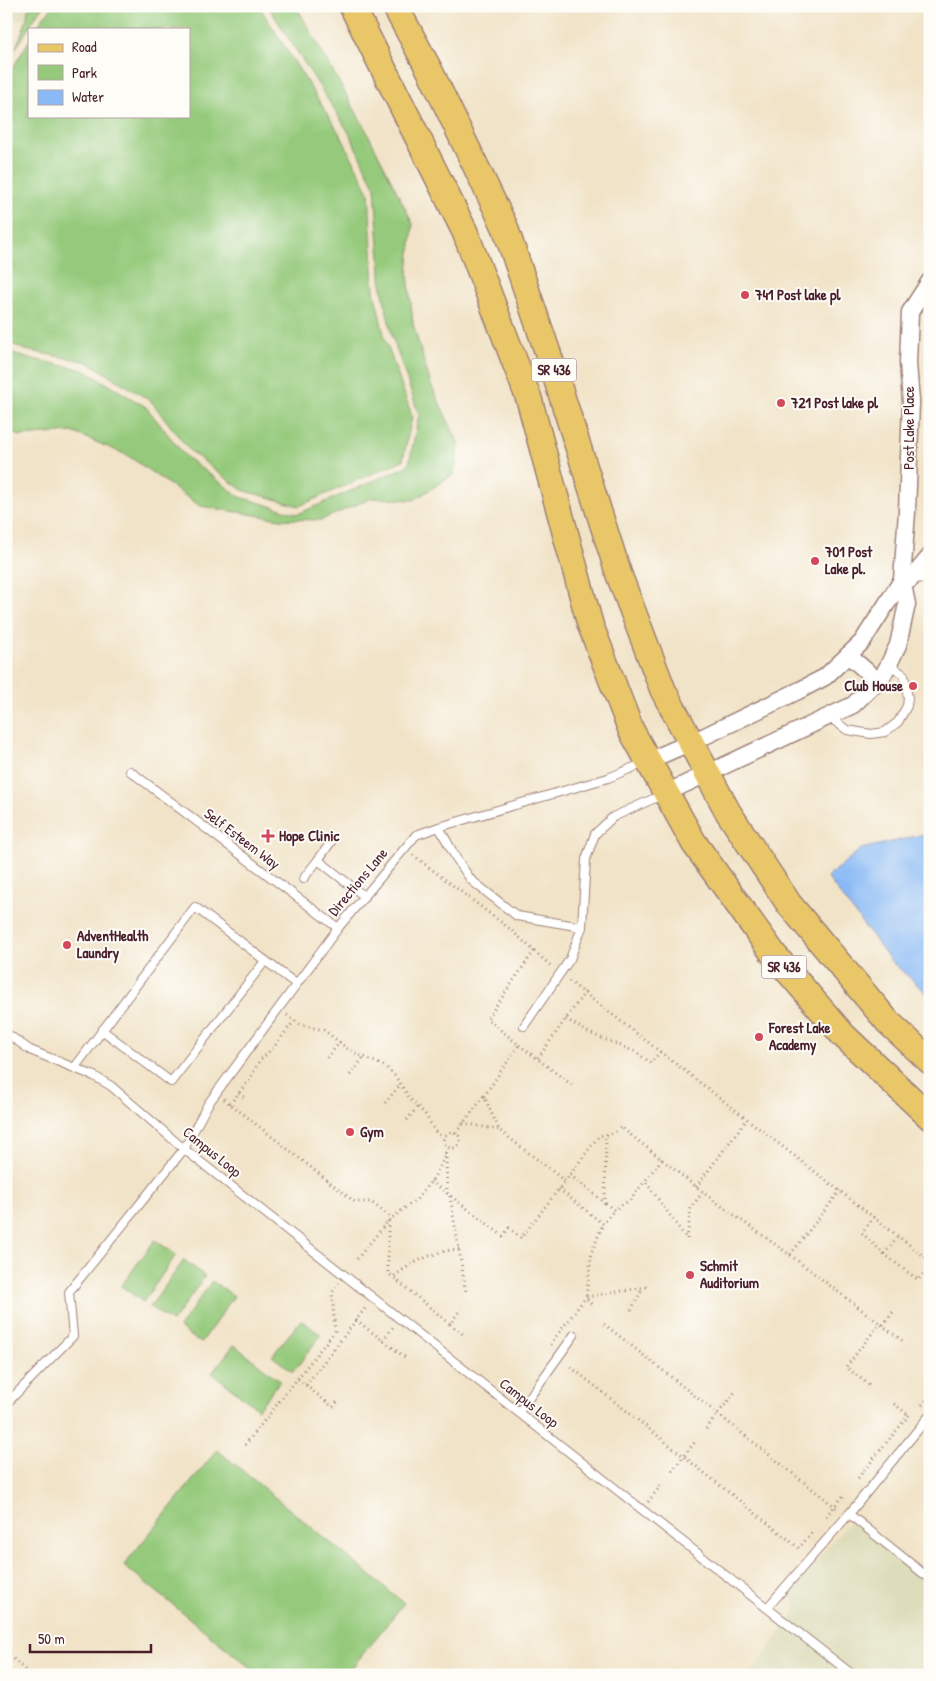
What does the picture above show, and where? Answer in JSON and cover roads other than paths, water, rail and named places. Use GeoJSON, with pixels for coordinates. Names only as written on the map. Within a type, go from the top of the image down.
{"type":"FeatureCollection","features":[{"type":"Feature","properties":{"kind":"main road","name":"SR 436"},"geometry":{"type":"LineString","coordinates":[[353,6],[465,232],[529,399],[590,624],[631,730],[694,843],[775,956],[843,1035],[930,1118]]}},
{"type":"Feature","properties":{"kind":"main road","name":"SR 436"},"geometry":{"type":"LineString","coordinates":[[395,6],[430,71],[505,227],[552,364],[619,575],[663,690],[728,812],[789,904],[888,1022],[930,1061]]}},
{"type":"Feature","properties":{"kind":"street","name":"Post Lake Place"},"geometry":{"type":"LineString","coordinates":[[666,793],[853,705],[882,677],[889,664],[898,646],[907,604],[911,402],[908,363],[910,312],[930,281]]}},
{"type":"Feature","properties":{"kind":"street","name":"Post Lake Place"},"geometry":{"type":"LineString","coordinates":[[648,761],[800,690],[825,676],[862,642],[906,580],[930,556]]}},
{"type":"Feature","properties":{"kind":"street"},"geometry":{"type":"LineString","coordinates":[[848,655],[878,681]]}},
{"type":"Feature","properties":{"kind":"lane"},"geometry":{"type":"LineString","coordinates":[[906,580],[930,578]]}},
{"type":"Feature","properties":{"kind":"lane"},"geometry":{"type":"LineString","coordinates":[[829,717],[847,730],[871,734],[885,732],[898,722],[907,706],[908,698],[904,675],[889,664]]}},
{"type":"Feature","properties":{"kind":"lane","name":"Directions Lane"},"geometry":{"type":"LineString","coordinates":[[6,1404],[73,1336],[69,1292],[184,1149],[208,1104],[338,928],[416,835],[608,778],[648,761]]}},
{"type":"Feature","properties":{"kind":"lane","name":"Self Esteem Way"},"geometry":{"type":"LineString","coordinates":[[130,771],[338,928]]}},
{"type":"Feature","properties":{"kind":"lane"},"geometry":{"type":"LineString","coordinates":[[524,1026],[570,959],[582,927],[586,859],[595,834],[613,817],[666,793]]}},
{"type":"Feature","properties":{"kind":"lane"},"geometry":{"type":"LineString","coordinates":[[439,827],[471,880],[517,916],[582,927]]}},
{"type":"Feature","properties":{"kind":"lane"},"geometry":{"type":"LineString","coordinates":[[303,879],[331,842]]}},
{"type":"Feature","properties":{"kind":"lane"},"geometry":{"type":"LineString","coordinates":[[318,860],[364,896]]}},
{"type":"Feature","properties":{"kind":"lane"},"geometry":{"type":"LineString","coordinates":[[75,1067],[195,907],[296,984]]}},
{"type":"Feature","properties":{"kind":"lane"},"geometry":{"type":"LineString","coordinates":[[102,1030],[171,1082],[265,961]]}},
{"type":"Feature","properties":{"kind":"lane","name":"Campus Loop"},"geometry":{"type":"LineString","coordinates":[[6,1033],[30,1050],[75,1067],[112,1086],[184,1149],[853,1675]]}},
{"type":"Feature","properties":{"kind":"lane"},"geometry":{"type":"LineString","coordinates":[[519,1412],[574,1335]]}},
{"type":"Feature","properties":{"kind":"lane"},"geometry":{"type":"LineString","coordinates":[[767,1608],[849,1514],[930,1415]]}},
{"type":"Feature","properties":{"kind":"lane"},"geometry":{"type":"LineString","coordinates":[[849,1514],[930,1579]]}},
{"type":"Feature","properties":{"kind":"water"},"geometry":{"type":"Polygon","coordinates":[[[930,833],[930,996],[891,961],[827,877],[861,849],[930,833]]]}},
{"type":"Feature","properties":{"kind":"place","name":"741 Post lake pl"},"geometry":{"type":"Point","coordinates":[745,295]}},
{"type":"Feature","properties":{"kind":"place","name":"721 Post lake pl"},"geometry":{"type":"Point","coordinates":[781,403]}},
{"type":"Feature","properties":{"kind":"place","name":"701 Post Lake pl."},"geometry":{"type":"Point","coordinates":[815,561]}},
{"type":"Feature","properties":{"kind":"place","name":"Club House"},"geometry":{"type":"Point","coordinates":[913,686]}},
{"type":"Feature","properties":{"kind":"place","name":"Hope Clinic"},"geometry":{"type":"Point","coordinates":[268,836]}},
{"type":"Feature","properties":{"kind":"place","name":"AdventHealth Laundry"},"geometry":{"type":"Point","coordinates":[67,945]}},
{"type":"Feature","properties":{"kind":"place","name":"Forest Lake Academy"},"geometry":{"type":"Point","coordinates":[759,1037]}},
{"type":"Feature","properties":{"kind":"place","name":"Gym"},"geometry":{"type":"Point","coordinates":[350,1132]}},
{"type":"Feature","properties":{"kind":"place","name":"Schmit Auditorium"},"geometry":{"type":"Point","coordinates":[690,1275]}}]}
